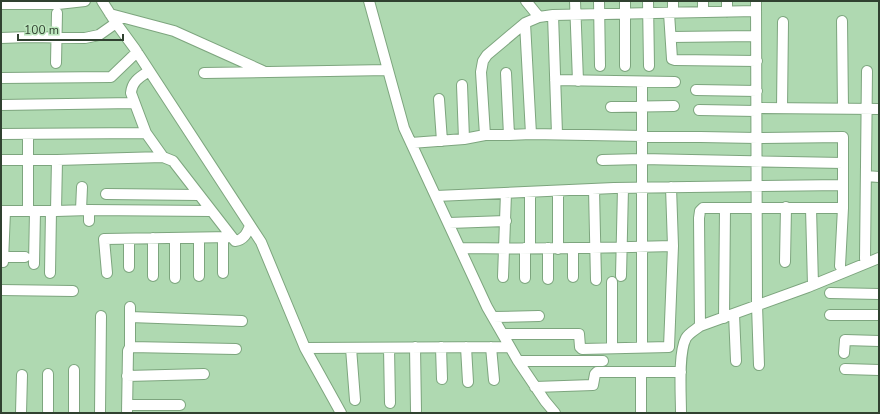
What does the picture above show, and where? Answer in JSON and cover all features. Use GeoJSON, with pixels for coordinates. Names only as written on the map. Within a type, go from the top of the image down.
{"type":"FeatureCollection","features":[{"type":"Feature","properties":{"kind":"street"},"geometry":{"type":"LineString","coordinates":[[4,3],[58,4],[85,1]]}},
{"type":"Feature","properties":{"kind":"street"},"geometry":{"type":"LineString","coordinates":[[102,1],[261,242],[305,348],[341,413]]}},
{"type":"Feature","properties":{"kind":"street"},"geometry":{"type":"LineString","coordinates":[[369,1],[404,128],[493,317],[518,361],[535,387],[555,413]]}},
{"type":"Feature","properties":{"kind":"street"},"geometry":{"type":"LineString","coordinates":[[526,1],[539,17]]}},
{"type":"Feature","properties":{"kind":"street"},"geometry":{"type":"LineString","coordinates":[[575,1],[578,81]]}},
{"type":"Feature","properties":{"kind":"street"},"geometry":{"type":"LineString","coordinates":[[599,1],[600,66]]}},
{"type":"Feature","properties":{"kind":"street"},"geometry":{"type":"LineString","coordinates":[[625,1],[625,66]]}},
{"type":"Feature","properties":{"kind":"street"},"geometry":{"type":"LineString","coordinates":[[648,1],[649,66]]}},
{"type":"Feature","properties":{"kind":"street"},"geometry":{"type":"LineString","coordinates":[[673,1],[671,13],[672,59],[757,61]]}},
{"type":"Feature","properties":{"kind":"street"},"geometry":{"type":"LineString","coordinates":[[703,1],[703,12]]}},
{"type":"Feature","properties":{"kind":"street"},"geometry":{"type":"LineString","coordinates":[[727,1],[727,12]]}},
{"type":"Feature","properties":{"kind":"street"},"geometry":{"type":"LineString","coordinates":[[485,135],[481,72],[483,62],[487,55],[525,23],[539,17],[553,15],[727,12],[756,6],[757,305],[759,365]]}},
{"type":"Feature","properties":{"kind":"street"},"geometry":{"type":"LineString","coordinates":[[56,63],[57,13]]}},
{"type":"Feature","properties":{"kind":"street"},"geometry":{"type":"LineString","coordinates":[[553,15],[557,134]]}},
{"type":"Feature","properties":{"kind":"street"},"geometry":{"type":"LineString","coordinates":[[1,38],[85,38],[99,35],[113,19]]}},
{"type":"Feature","properties":{"kind":"street"},"geometry":{"type":"LineString","coordinates":[[113,19],[174,31],[267,72]]}},
{"type":"Feature","properties":{"kind":"street"},"geometry":{"type":"LineString","coordinates":[[842,21],[843,108]]}},
{"type":"Feature","properties":{"kind":"street"},"geometry":{"type":"LineString","coordinates":[[782,108],[783,22]]}},
{"type":"Feature","properties":{"kind":"street"},"geometry":{"type":"LineString","coordinates":[[525,23],[531,134]]}},
{"type":"Feature","properties":{"kind":"street"},"geometry":{"type":"LineString","coordinates":[[671,37],[756,36]]}},
{"type":"Feature","properties":{"kind":"street"},"geometry":{"type":"LineString","coordinates":[[1,78],[111,77],[137,52]]}},
{"type":"Feature","properties":{"kind":"street"},"geometry":{"type":"LineString","coordinates":[[204,73],[388,70]]}},
{"type":"Feature","properties":{"kind":"street"},"geometry":{"type":"LineString","coordinates":[[149,71],[138,78],[132,86],[131,93],[146,134],[163,157]]}},
{"type":"Feature","properties":{"kind":"street"},"geometry":{"type":"LineString","coordinates":[[865,259],[867,71]]}},
{"type":"Feature","properties":{"kind":"street"},"geometry":{"type":"LineString","coordinates":[[506,73],[509,136]]}},
{"type":"Feature","properties":{"kind":"street"},"geometry":{"type":"LineString","coordinates":[[555,80],[676,82]]}},
{"type":"Feature","properties":{"kind":"street"},"geometry":{"type":"LineString","coordinates":[[642,82],[642,348]]}},
{"type":"Feature","properties":{"kind":"street"},"geometry":{"type":"LineString","coordinates":[[462,85],[464,139]]}},
{"type":"Feature","properties":{"kind":"street"},"geometry":{"type":"LineString","coordinates":[[696,90],[757,91]]}},
{"type":"Feature","properties":{"kind":"street"},"geometry":{"type":"LineString","coordinates":[[439,99],[442,141]]}},
{"type":"Feature","properties":{"kind":"street"},"geometry":{"type":"LineString","coordinates":[[1,105],[134,103]]}},
{"type":"Feature","properties":{"kind":"street"},"geometry":{"type":"LineString","coordinates":[[611,107],[674,106]]}},
{"type":"Feature","properties":{"kind":"street"},"geometry":{"type":"LineString","coordinates":[[699,110],[782,108],[879,109]]}},
{"type":"Feature","properties":{"kind":"street"},"geometry":{"type":"LineString","coordinates":[[1,134],[146,134]]}},
{"type":"Feature","properties":{"kind":"street"},"geometry":{"type":"LineString","coordinates":[[28,134],[34,264]]}},
{"type":"Feature","properties":{"kind":"street"},"geometry":{"type":"LineString","coordinates":[[411,143],[464,139],[485,135],[509,136],[531,134],[757,138],[843,137],[843,208],[840,266]]}},
{"type":"Feature","properties":{"kind":"street"},"geometry":{"type":"LineString","coordinates":[[1,160],[163,157],[173,161],[211,211],[228,237],[235,241],[239,240],[246,236],[250,226]]}},
{"type":"Feature","properties":{"kind":"street"},"geometry":{"type":"LineString","coordinates":[[602,160],[642,159],[843,163]]}},
{"type":"Feature","properties":{"kind":"street"},"geometry":{"type":"LineString","coordinates":[[50,273],[57,160]]}},
{"type":"Feature","properties":{"kind":"street"},"geometry":{"type":"LineString","coordinates":[[866,176],[879,177]]}},
{"type":"Feature","properties":{"kind":"street"},"geometry":{"type":"LineString","coordinates":[[436,196],[623,188],[842,185]]}},
{"type":"Feature","properties":{"kind":"street"},"geometry":{"type":"LineString","coordinates":[[82,187],[85,210],[89,221]]}},
{"type":"Feature","properties":{"kind":"street"},"geometry":{"type":"LineString","coordinates":[[669,347],[673,246],[671,187]]}},
{"type":"Feature","properties":{"kind":"street"},"geometry":{"type":"LineString","coordinates":[[612,348],[617,279],[622,247],[623,188]]}},
{"type":"Feature","properties":{"kind":"street"},"geometry":{"type":"LineString","coordinates":[[594,189],[596,280]]}},
{"type":"Feature","properties":{"kind":"street"},"geometry":{"type":"LineString","coordinates":[[548,279],[553,248],[558,191]]}},
{"type":"Feature","properties":{"kind":"street"},"geometry":{"type":"LineString","coordinates":[[525,278],[530,192]]}},
{"type":"Feature","properties":{"kind":"street"},"geometry":{"type":"LineString","coordinates":[[504,277],[506,193]]}},
{"type":"Feature","properties":{"kind":"street"},"geometry":{"type":"LineString","coordinates":[[106,194],[198,195]]}},
{"type":"Feature","properties":{"kind":"street"},"geometry":{"type":"LineString","coordinates":[[700,326],[698,218],[700,211],[703,208],[843,208]]}},
{"type":"Feature","properties":{"kind":"street"},"geometry":{"type":"LineString","coordinates":[[724,318],[725,208]]}},
{"type":"Feature","properties":{"kind":"street"},"geometry":{"type":"LineString","coordinates":[[785,262],[786,208]]}},
{"type":"Feature","properties":{"kind":"street"},"geometry":{"type":"LineString","coordinates":[[811,208],[813,285]]}},
{"type":"Feature","properties":{"kind":"street"},"geometry":{"type":"LineString","coordinates":[[25,257],[3,259],[3,211],[211,211]]}},
{"type":"Feature","properties":{"kind":"street"},"geometry":{"type":"LineString","coordinates":[[449,223],[506,221]]}},
{"type":"Feature","properties":{"kind":"street"},"geometry":{"type":"LineString","coordinates":[[107,273],[104,239],[228,237]]}},
{"type":"Feature","properties":{"kind":"street"},"geometry":{"type":"LineString","coordinates":[[223,273],[228,237]]}},
{"type":"Feature","properties":{"kind":"street"},"geometry":{"type":"LineString","coordinates":[[153,238],[153,276]]}},
{"type":"Feature","properties":{"kind":"street"},"geometry":{"type":"LineString","coordinates":[[175,238],[175,278]]}},
{"type":"Feature","properties":{"kind":"street"},"geometry":{"type":"LineString","coordinates":[[199,238],[199,276]]}},
{"type":"Feature","properties":{"kind":"street"},"geometry":{"type":"LineString","coordinates":[[128,267],[129,239]]}},
{"type":"Feature","properties":{"kind":"street"},"geometry":{"type":"LineString","coordinates":[[460,248],[673,246]]}},
{"type":"Feature","properties":{"kind":"street"},"geometry":{"type":"LineString","coordinates":[[573,248],[573,278]]}},
{"type":"Feature","properties":{"kind":"street"},"geometry":{"type":"LineString","coordinates":[[681,413],[681,372],[683,348],[686,338],[692,332],[700,326],[813,285],[879,258]]}},
{"type":"Feature","properties":{"kind":"street"},"geometry":{"type":"LineString","coordinates":[[1,290],[73,291]]}},
{"type":"Feature","properties":{"kind":"street"},"geometry":{"type":"LineString","coordinates":[[830,293],[879,294]]}},
{"type":"Feature","properties":{"kind":"street"},"geometry":{"type":"LineString","coordinates":[[180,405],[127,409],[130,312],[242,320]]}},
{"type":"Feature","properties":{"kind":"street"},"geometry":{"type":"LineString","coordinates":[[734,314],[736,361]]}},
{"type":"Feature","properties":{"kind":"street"},"geometry":{"type":"LineString","coordinates":[[830,315],[879,315]]}},
{"type":"Feature","properties":{"kind":"street"},"geometry":{"type":"LineString","coordinates":[[100,413],[102,316]]}},
{"type":"Feature","properties":{"kind":"street"},"geometry":{"type":"LineString","coordinates":[[493,317],[539,316]]}},
{"type":"Feature","properties":{"kind":"street"},"geometry":{"type":"LineString","coordinates":[[503,334],[579,334],[580,347],[582,349],[683,348]]}},
{"type":"Feature","properties":{"kind":"street"},"geometry":{"type":"LineString","coordinates":[[844,353],[845,340],[879,340]]}},
{"type":"Feature","properties":{"kind":"street"},"geometry":{"type":"LineString","coordinates":[[130,347],[236,349]]}},
{"type":"Feature","properties":{"kind":"street"},"geometry":{"type":"LineString","coordinates":[[415,347],[416,411]]}},
{"type":"Feature","properties":{"kind":"street"},"geometry":{"type":"LineString","coordinates":[[441,347],[442,379]]}},
{"type":"Feature","properties":{"kind":"street"},"geometry":{"type":"LineString","coordinates":[[466,347],[468,382]]}},
{"type":"Feature","properties":{"kind":"street"},"geometry":{"type":"LineString","coordinates":[[491,347],[494,380]]}},
{"type":"Feature","properties":{"kind":"street"},"geometry":{"type":"LineString","coordinates":[[305,348],[509,347]]}},
{"type":"Feature","properties":{"kind":"street"},"geometry":{"type":"LineString","coordinates":[[351,348],[355,400]]}},
{"type":"Feature","properties":{"kind":"street"},"geometry":{"type":"LineString","coordinates":[[389,348],[390,403]]}},
{"type":"Feature","properties":{"kind":"street"},"geometry":{"type":"LineString","coordinates":[[518,361],[603,361]]}},
{"type":"Feature","properties":{"kind":"street"},"geometry":{"type":"LineString","coordinates":[[845,369],[879,370]]}},
{"type":"Feature","properties":{"kind":"street"},"geometry":{"type":"LineString","coordinates":[[74,370],[74,413]]}},
{"type":"Feature","properties":{"kind":"street"},"geometry":{"type":"LineString","coordinates":[[535,387],[592,385],[597,372],[681,372]]}},
{"type":"Feature","properties":{"kind":"street"},"geometry":{"type":"LineString","coordinates":[[641,373],[641,413]]}},
{"type":"Feature","properties":{"kind":"street"},"geometry":{"type":"LineString","coordinates":[[48,374],[48,413]]}},
{"type":"Feature","properties":{"kind":"street"},"geometry":{"type":"LineString","coordinates":[[127,376],[204,374]]}},
{"type":"Feature","properties":{"kind":"street"},"geometry":{"type":"LineString","coordinates":[[21,413],[22,375]]}}]}
